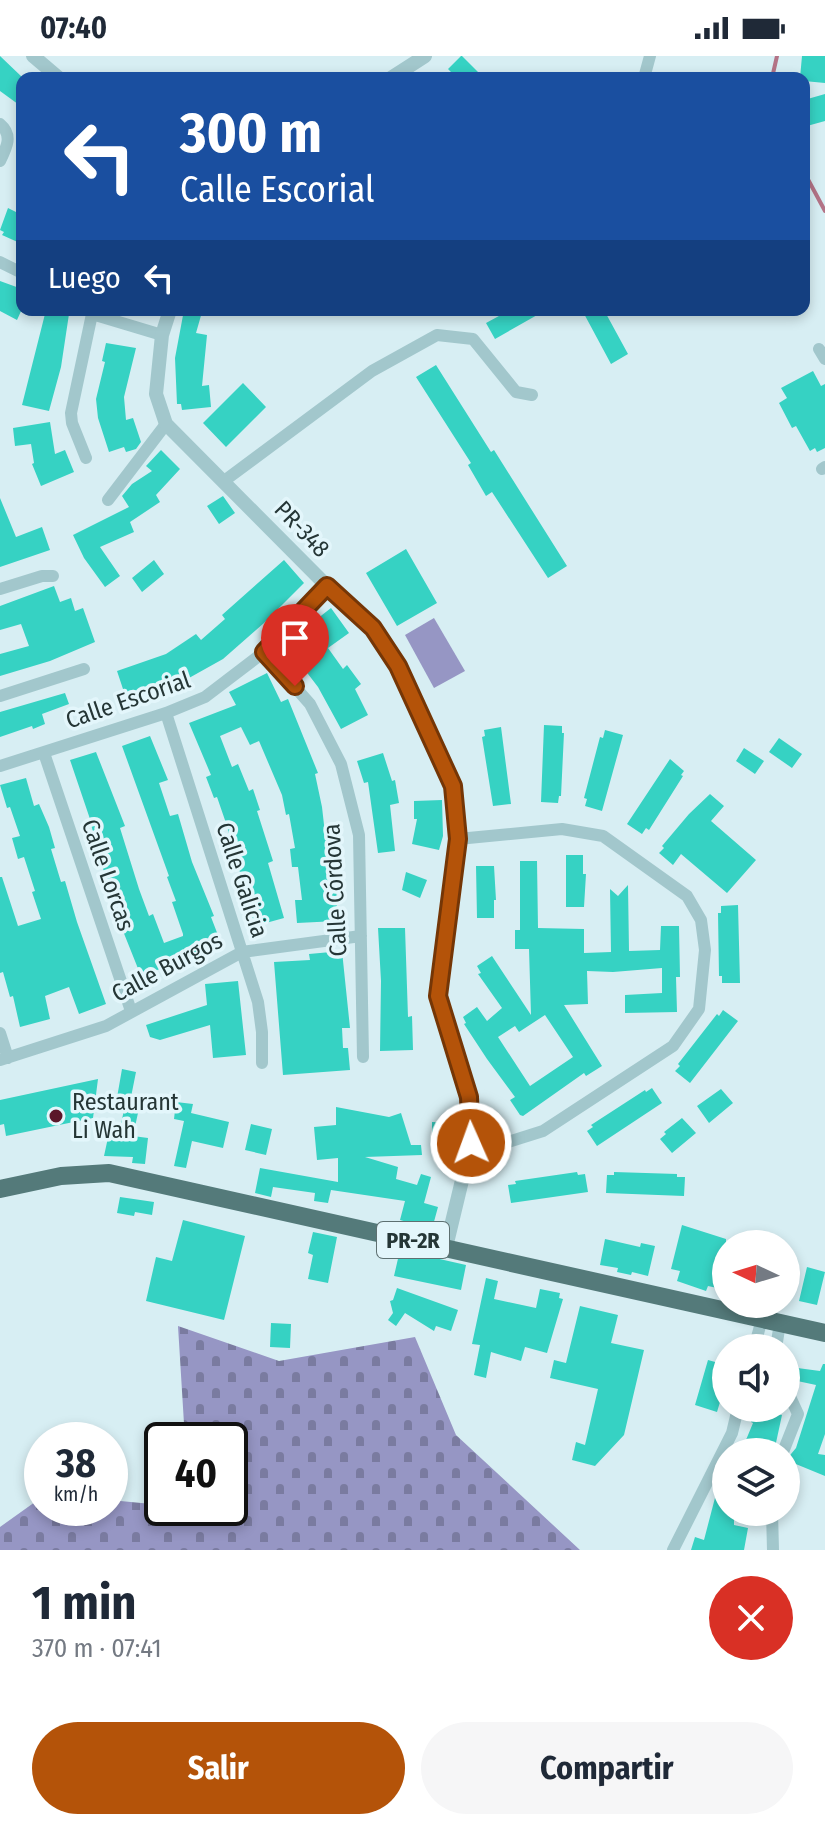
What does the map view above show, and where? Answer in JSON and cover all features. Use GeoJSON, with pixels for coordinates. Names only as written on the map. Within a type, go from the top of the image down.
{"type":"FeatureCollection","features":[{"type":"Feature","properties":{"kind":"main road","name":"PR-2R"},"geometry":{"type":"LineString","coordinates":[[0,1189],[61,1176],[109,1173],[825,1333]]}},
{"type":"Feature","properties":{"kind":"street"},"geometry":{"type":"LineString","coordinates":[[33,56],[52,72]]}},
{"type":"Feature","properties":{"kind":"street"},"geometry":{"type":"LineString","coordinates":[[400,72],[425,56]]}},
{"type":"Feature","properties":{"kind":"street"},"geometry":{"type":"LineString","coordinates":[[0,124],[8,136],[0,161]]}},
{"type":"Feature","properties":{"kind":"street"},"geometry":{"type":"LineString","coordinates":[[86,458],[71,413],[89,316]]}},
{"type":"Feature","properties":{"kind":"street"},"geometry":{"type":"LineString","coordinates":[[103,316],[162,335]]}},
{"type":"Feature","properties":{"kind":"street"},"geometry":{"type":"LineString","coordinates":[[108,500],[166,424],[156,394],[162,335],[168,316]]}},
{"type":"Feature","properties":{"kind":"street"},"geometry":{"type":"LineString","coordinates":[[224,481],[372,371],[437,335],[473,339],[516,392],[532,395]]}},
{"type":"Feature","properties":{"kind":"street","name":"PR-348"},"geometry":{"type":"LineString","coordinates":[[166,424],[373,628],[398,666],[453,786],[458,839],[438,996],[469,1097],[471,1143],[446,1247]]}},
{"type":"Feature","properties":{"kind":"street"},"geometry":{"type":"LineString","coordinates":[[0,589],[42,576],[53,576]]}},
{"type":"Feature","properties":{"kind":"street","name":"Calle Escorial"},"geometry":{"type":"LineString","coordinates":[[0,766],[166,713],[205,697],[264,652],[327,586]]}},
{"type":"Feature","properties":{"kind":"street","name":"Calle Córdova"},"geometry":{"type":"LineString","coordinates":[[264,652],[310,704],[341,764],[359,835],[363,1057]]}},
{"type":"Feature","properties":{"kind":"street"},"geometry":{"type":"LineString","coordinates":[[0,696],[84,669]]}},
{"type":"Feature","properties":{"kind":"street","name":"Calle Galicia"},"geometry":{"type":"LineString","coordinates":[[166,713],[258,1002],[262,1063]]}},
{"type":"Feature","properties":{"kind":"street","name":"Calle Lorcas"},"geometry":{"type":"LineString","coordinates":[[44,753],[131,1011]]}},
{"type":"Feature","properties":{"kind":"street"},"geometry":{"type":"LineString","coordinates":[[458,839],[562,829],[603,836],[687,896],[701,920],[705,950],[699,1009],[673,1046],[543,1131],[508,1142],[471,1143]]}},
{"type":"Feature","properties":{"kind":"street","name":"Calle Burgos"},"geometry":{"type":"LineString","coordinates":[[4,1059],[106,1026],[242,952],[361,936]]}},
{"type":"Feature","properties":{"kind":"street"},"geometry":{"type":"LineString","coordinates":[[0,1033],[4,1059]]}},
{"type":"Feature","properties":{"kind":"street"},"geometry":{"type":"LineString","coordinates":[[763,1334],[771,1321]]}},
{"type":"Feature","properties":{"kind":"street"},"geometry":{"type":"LineString","coordinates":[[771,1321],[773,1334]]}},
{"type":"Feature","properties":{"kind":"street"},"geometry":{"type":"LineString","coordinates":[[673,1550],[735,1422]]}},
{"type":"Feature","properties":{"kind":"street"},"geometry":{"type":"LineString","coordinates":[[772,1526],[773,1550]]}},
{"type":"Feature","properties":{"kind":"green space"},"geometry":{"type":"Polygon","coordinates":[[[434,618],[465,671],[434,688],[405,635],[434,618]]]}},
{"type":"Feature","properties":{"kind":"green space"},"geometry":{"type":"Polygon","coordinates":[[[178,1326],[279,1361],[415,1337],[456,1435],[580,1550],[0,1550],[0,1527],[24,1510],[24,1526],[128,1526],[128,1502],[144,1503],[144,1526],[248,1526],[248,1422],[184,1422],[178,1326]]]}},
{"type":"Feature","properties":{"kind":"building"},"geometry":{"type":"Polygon","coordinates":[[[0,56],[17,72],[16,103],[0,91],[0,56]]]}},
{"type":"Feature","properties":{"kind":"building"},"geometry":{"type":"Polygon","coordinates":[[[462,56],[478,72],[451,72],[448,69],[462,56]]]}},
{"type":"Feature","properties":{"kind":"building"},"geometry":{"type":"Polygon","coordinates":[[[802,56],[825,56],[825,83],[810,82],[810,72],[801,72],[802,56]]]}},
{"type":"Feature","properties":{"kind":"building"},"geometry":{"type":"Polygon","coordinates":[[[825,94],[825,121],[810,125],[810,98],[825,94]]]}},
{"type":"Feature","properties":{"kind":"building"},"geometry":{"type":"Polygon","coordinates":[[[8,208],[16,212],[16,241],[2,235],[4,232],[0,230],[8,208]]]}},
{"type":"Feature","properties":{"kind":"building"},"geometry":{"type":"Polygon","coordinates":[[[0,281],[16,287],[16,316],[19,316],[17,320],[0,311],[0,281]]]}},
{"type":"Feature","properties":{"kind":"building"},"geometry":{"type":"Polygon","coordinates":[[[44,316],[69,316],[61,367],[49,411],[22,405],[44,316]]]}},
{"type":"Feature","properties":{"kind":"building"},"geometry":{"type":"Polygon","coordinates":[[[183,316],[201,316],[196,333],[207,335],[202,386],[209,385],[211,407],[182,410],[181,404],[177,404],[175,358],[183,316]]]}},
{"type":"Feature","properties":{"kind":"building"},"geometry":{"type":"Polygon","coordinates":[[[499,316],[535,316],[495,339],[486,323],[499,316]]]}},
{"type":"Feature","properties":{"kind":"building"},"geometry":{"type":"Polygon","coordinates":[[[585,316],[607,316],[628,354],[611,364],[585,316]]]}},
{"type":"Feature","properties":{"kind":"building"},"geometry":{"type":"Polygon","coordinates":[[[106,343],[136,348],[124,397],[126,420],[133,418],[141,442],[136,449],[126,452],[124,447],[109,452],[98,418],[96,399],[106,343]]]}},
{"type":"Feature","properties":{"kind":"building"},"geometry":{"type":"Polygon","coordinates":[[[436,365],[567,566],[548,578],[492,492],[486,496],[468,465],[471,463],[416,377],[436,365]]]}},
{"type":"Feature","properties":{"kind":"building"},"geometry":{"type":"Polygon","coordinates":[[[813,371],[821,386],[825,384],[825,448],[817,452],[815,448],[810,451],[796,426],[792,428],[779,403],[787,398],[781,388],[813,371]]]}},
{"type":"Feature","properties":{"kind":"building"},"geometry":{"type":"Polygon","coordinates":[[[243,383],[266,407],[226,447],[203,423],[243,383]]]}},
{"type":"Feature","properties":{"kind":"building"},"geometry":{"type":"Polygon","coordinates":[[[50,422],[55,454],[65,450],[74,472],[41,486],[32,464],[31,444],[15,446],[13,428],[50,422]]]}},
{"type":"Feature","properties":{"kind":"building"},"geometry":{"type":"Polygon","coordinates":[[[161,450],[180,469],[156,495],[160,502],[130,522],[134,532],[100,547],[120,576],[105,587],[84,558],[73,535],[129,507],[122,496],[132,484],[152,471],[146,466],[161,450]]]}},
{"type":"Feature","properties":{"kind":"building"},"geometry":{"type":"Polygon","coordinates":[[[223,496],[235,513],[219,524],[207,506],[223,496]]]}},
{"type":"Feature","properties":{"kind":"building"},"geometry":{"type":"Polygon","coordinates":[[[0,498],[16,537],[42,527],[50,550],[0,567],[0,498]]]}},
{"type":"Feature","properties":{"kind":"building"},"geometry":{"type":"Polygon","coordinates":[[[406,549],[437,603],[397,626],[366,573],[406,549]]]}},
{"type":"Feature","properties":{"kind":"building"},"geometry":{"type":"Polygon","coordinates":[[[154,560],[164,574],[142,592],[132,578],[154,560]]]}},
{"type":"Feature","properties":{"kind":"building"},"geometry":{"type":"Polygon","coordinates":[[[284,560],[304,583],[264,623],[223,659],[189,678],[127,701],[117,671],[166,654],[196,634],[201,640],[225,619],[222,615],[284,560]]]}},
{"type":"Feature","properties":{"kind":"building"},"geometry":{"type":"Polygon","coordinates":[[[54,586],[60,602],[71,598],[75,611],[83,608],[95,642],[50,661],[0,676],[0,654],[29,646],[21,624],[0,630],[0,606],[54,586]]]}},
{"type":"Feature","properties":{"kind":"building"},"geometry":{"type":"Polygon","coordinates":[[[331,608],[349,633],[328,648],[343,669],[347,665],[361,684],[355,689],[368,715],[341,729],[318,687],[285,644],[331,608]]]}},
{"type":"Feature","properties":{"kind":"building"},"geometry":{"type":"Polygon","coordinates":[[[267,673],[281,702],[288,699],[318,773],[315,774],[329,869],[336,868],[337,921],[297,923],[295,900],[302,900],[298,867],[292,867],[290,849],[295,848],[289,814],[286,815],[282,795],[259,741],[250,745],[241,727],[220,736],[232,767],[238,764],[249,791],[253,789],[273,861],[268,863],[284,918],[255,926],[227,826],[206,777],[211,775],[189,723],[236,705],[229,692],[267,673]]]}},
{"type":"Feature","properties":{"kind":"building"},"geometry":{"type":"Polygon","coordinates":[[[65,693],[69,704],[42,714],[45,724],[0,737],[0,712],[65,693]]]}},
{"type":"Feature","properties":{"kind":"building"},"geometry":{"type":"Polygon","coordinates":[[[544,725],[562,726],[564,733],[558,803],[541,802],[544,725]]]}},
{"type":"Feature","properties":{"kind":"building"},"geometry":{"type":"Polygon","coordinates":[[[501,727],[511,804],[493,806],[482,737],[485,736],[484,730],[501,727]]]}},
{"type":"Feature","properties":{"kind":"building"},"geometry":{"type":"Polygon","coordinates":[[[605,730],[623,735],[602,811],[585,806],[587,799],[584,798],[600,737],[603,738],[605,730]]]}},
{"type":"Feature","properties":{"kind":"building"},"geometry":{"type":"Polygon","coordinates":[[[150,736],[168,780],[159,783],[170,816],[178,814],[221,943],[141,976],[121,926],[127,924],[115,888],[111,890],[94,845],[89,816],[70,760],[96,752],[125,826],[120,828],[139,889],[164,943],[183,936],[172,902],[176,901],[122,746],[150,736]]]}},
{"type":"Feature","properties":{"kind":"building"},"geometry":{"type":"Polygon","coordinates":[[[779,738],[802,754],[792,768],[769,752],[779,738]]]}},
{"type":"Feature","properties":{"kind":"building"},"geometry":{"type":"Polygon","coordinates":[[[744,748],[764,761],[755,774],[736,761],[744,748]]]}},
{"type":"Feature","properties":{"kind":"building"},"geometry":{"type":"Polygon","coordinates":[[[383,753],[392,781],[395,780],[399,803],[390,805],[395,851],[378,853],[368,782],[364,783],[357,761],[383,753]]]}},
{"type":"Feature","properties":{"kind":"building"},"geometry":{"type":"Polygon","coordinates":[[[670,759],[684,771],[683,776],[649,830],[646,828],[642,834],[627,824],[670,759]]]}},
{"type":"Feature","properties":{"kind":"building"},"geometry":{"type":"Polygon","coordinates":[[[26,778],[34,806],[39,804],[49,827],[55,848],[51,849],[61,882],[65,881],[106,1004],[79,1014],[69,987],[45,996],[50,1019],[20,1027],[13,996],[10,997],[3,972],[0,973],[0,877],[18,926],[41,919],[24,857],[18,859],[12,838],[20,836],[0,785],[26,778]]]}},
{"type":"Feature","properties":{"kind":"building"},"geometry":{"type":"Polygon","coordinates":[[[710,794],[724,806],[711,821],[756,860],[727,893],[681,854],[673,865],[659,853],[689,814],[710,794]]]}},
{"type":"Feature","properties":{"kind":"building"},"geometry":{"type":"Polygon","coordinates":[[[442,800],[443,836],[439,850],[412,844],[417,819],[414,819],[414,801],[442,800]]]}},
{"type":"Feature","properties":{"kind":"building"},"geometry":{"type":"Polygon","coordinates":[[[566,855],[583,855],[583,874],[586,874],[584,907],[566,907],[566,855]]]}},
{"type":"Feature","properties":{"kind":"building"},"geometry":{"type":"Polygon","coordinates":[[[520,861],[537,861],[538,928],[584,929],[584,953],[611,952],[610,889],[618,896],[628,885],[629,951],[660,950],[661,926],[679,926],[680,977],[676,977],[677,1012],[625,1013],[625,995],[662,993],[662,968],[587,971],[588,1004],[564,1005],[602,1066],[586,1076],[584,1073],[523,1116],[510,1100],[515,1097],[464,1024],[463,1017],[477,1007],[487,1021],[502,1008],[478,974],[481,973],[477,966],[492,956],[531,1015],[529,949],[515,949],[515,930],[520,930],[520,861]],[[545,1015],[519,1032],[515,1026],[498,1037],[530,1086],[573,1057],[545,1015]]]}},
{"type":"Feature","properties":{"kind":"building"},"geometry":{"type":"Polygon","coordinates":[[[476,866],[494,866],[494,918],[477,918],[476,866]]]}},
{"type":"Feature","properties":{"kind":"building"},"geometry":{"type":"Polygon","coordinates":[[[406,872],[427,880],[420,898],[402,890],[406,872]]]}},
{"type":"Feature","properties":{"kind":"building"},"geometry":{"type":"Polygon","coordinates":[[[738,905],[740,983],[722,983],[722,976],[719,976],[718,913],[721,913],[721,906],[738,905]]]}},
{"type":"Feature","properties":{"kind":"building"},"geometry":{"type":"Polygon","coordinates":[[[378,928],[405,928],[408,1017],[412,1016],[413,1050],[380,1051],[378,928]]]}},
{"type":"Feature","properties":{"kind":"building"},"geometry":{"type":"Polygon","coordinates":[[[342,951],[350,1028],[342,1028],[343,1048],[348,1048],[350,1070],[283,1075],[274,962],[310,960],[309,954],[342,951]]]}},
{"type":"Feature","properties":{"kind":"building"},"geometry":{"type":"Polygon","coordinates":[[[238,981],[246,1055],[213,1058],[210,1025],[160,1040],[150,1037],[146,1025],[207,1005],[205,984],[238,981]]]}},
{"type":"Feature","properties":{"kind":"building"},"geometry":{"type":"Polygon","coordinates":[[[723,1010],[738,1021],[690,1083],[675,1071],[680,1066],[678,1064],[723,1010]]]}},
{"type":"Feature","properties":{"kind":"building"},"geometry":{"type":"Polygon","coordinates":[[[122,1069],[136,1072],[131,1097],[141,1099],[133,1136],[148,1138],[145,1164],[132,1163],[133,1157],[104,1156],[109,1133],[119,1133],[124,1110],[115,1109],[122,1069]]]}},
{"type":"Feature","properties":{"kind":"building"},"geometry":{"type":"Polygon","coordinates":[[[98,1079],[93,1118],[6,1136],[4,1124],[0,1125],[0,1100],[98,1079]]]}},
{"type":"Feature","properties":{"kind":"building"},"geometry":{"type":"Polygon","coordinates":[[[652,1088],[662,1103],[597,1146],[587,1131],[593,1127],[591,1125],[652,1088]]]}},
{"type":"Feature","properties":{"kind":"building"},"geometry":{"type":"Polygon","coordinates":[[[721,1089],[733,1103],[709,1123],[697,1106],[721,1089]]]}},
{"type":"Feature","properties":{"kind":"building"},"geometry":{"type":"Polygon","coordinates":[[[176,1102],[193,1104],[191,1113],[229,1122],[223,1148],[192,1141],[186,1168],[174,1166],[184,1121],[174,1119],[176,1102]]]}},
{"type":"Feature","properties":{"kind":"building"},"geometry":{"type":"Polygon","coordinates":[[[336,1107],[389,1117],[401,1113],[411,1145],[421,1145],[422,1155],[365,1157],[398,1167],[396,1179],[417,1185],[421,1174],[431,1177],[424,1203],[438,1207],[432,1229],[400,1220],[405,1201],[331,1190],[328,1203],[314,1201],[315,1193],[273,1187],[271,1197],[255,1193],[260,1168],[338,1182],[338,1158],[317,1160],[314,1127],[336,1125],[336,1107]]]}},
{"type":"Feature","properties":{"kind":"building"},"geometry":{"type":"Polygon","coordinates":[[[682,1118],[696,1133],[672,1153],[660,1139],[682,1118]]]}},
{"type":"Feature","properties":{"kind":"building"},"geometry":{"type":"Polygon","coordinates":[[[432,1122],[459,1123],[459,1146],[432,1145],[432,1122]]]}},
{"type":"Feature","properties":{"kind":"building"},"geometry":{"type":"Polygon","coordinates":[[[251,1124],[272,1129],[266,1155],[245,1150],[251,1124]]]}},
{"type":"Feature","properties":{"kind":"building"},"geometry":{"type":"Polygon","coordinates":[[[577,1172],[578,1175],[585,1174],[588,1192],[511,1203],[508,1185],[516,1184],[515,1181],[577,1172]]]}},
{"type":"Feature","properties":{"kind":"building"},"geometry":{"type":"Polygon","coordinates":[[[614,1172],[677,1174],[677,1177],[685,1177],[684,1196],[606,1193],[607,1175],[614,1175],[614,1172]]]}},
{"type":"Feature","properties":{"kind":"building"},"geometry":{"type":"Polygon","coordinates":[[[120,1197],[154,1202],[152,1215],[117,1213],[120,1197]]]}},
{"type":"Feature","properties":{"kind":"building"},"geometry":{"type":"Polygon","coordinates":[[[183,1220],[245,1236],[224,1320],[146,1301],[156,1257],[172,1261],[183,1220]]]}},
{"type":"Feature","properties":{"kind":"building"},"geometry":{"type":"Polygon","coordinates":[[[682,1225],[712,1235],[712,1287],[708,1286],[706,1291],[677,1281],[680,1271],[671,1269],[682,1225]]]}},
{"type":"Feature","properties":{"kind":"building"},"geometry":{"type":"Polygon","coordinates":[[[313,1232],[337,1237],[328,1283],[308,1279],[313,1255],[308,1253],[313,1232]]]}},
{"type":"Feature","properties":{"kind":"building"},"geometry":{"type":"Polygon","coordinates":[[[605,1239],[640,1247],[641,1243],[655,1246],[648,1276],[617,1272],[618,1268],[600,1265],[605,1239]]]}},
{"type":"Feature","properties":{"kind":"building"},"geometry":{"type":"Polygon","coordinates":[[[400,1250],[466,1265],[461,1290],[394,1276],[400,1250]]]}},
{"type":"Feature","properties":{"kind":"building"},"geometry":{"type":"Polygon","coordinates":[[[807,1267],[825,1272],[817,1305],[800,1301],[807,1267]]]}},
{"type":"Feature","properties":{"kind":"building"},"geometry":{"type":"Polygon","coordinates":[[[486,1278],[498,1281],[494,1299],[536,1308],[540,1289],[560,1293],[559,1298],[563,1299],[547,1353],[525,1347],[521,1361],[491,1352],[486,1378],[474,1375],[480,1345],[472,1344],[486,1278]]]}},
{"type":"Feature","properties":{"kind":"building"},"geometry":{"type":"Polygon","coordinates":[[[397,1288],[458,1310],[451,1331],[436,1326],[434,1331],[405,1313],[396,1326],[388,1320],[393,1313],[390,1301],[397,1288]]]}},
{"type":"Feature","properties":{"kind":"building"},"geometry":{"type":"Polygon","coordinates":[[[580,1306],[618,1315],[611,1343],[644,1350],[624,1435],[595,1466],[572,1460],[576,1442],[585,1445],[598,1389],[550,1378],[554,1360],[566,1363],[580,1306]]]}},
{"type":"Feature","properties":{"kind":"building"},"geometry":{"type":"Polygon","coordinates":[[[271,1323],[291,1324],[290,1348],[270,1347],[271,1323]]]}},
{"type":"Feature","properties":{"kind":"building"},"geometry":{"type":"Polygon","coordinates":[[[708,1360],[712,1361],[712,1410],[695,1405],[708,1360]]]}},
{"type":"Feature","properties":{"kind":"building"},"geometry":{"type":"Polygon","coordinates":[[[825,1364],[825,1434],[818,1454],[825,1455],[825,1476],[800,1466],[799,1438],[816,1385],[800,1382],[800,1368],[820,1371],[825,1364]]]}},
{"type":"Feature","properties":{"kind":"building"},"geometry":{"type":"Polygon","coordinates":[[[780,1422],[777,1438],[747,1438],[753,1423],[780,1422]]]}},
{"type":"Feature","properties":{"kind":"building"},"geometry":{"type":"Polygon","coordinates":[[[712,1509],[712,1526],[748,1528],[744,1550],[691,1550],[695,1537],[704,1540],[712,1509]]]}},
{"type":"Feature","properties":{"kind":"waterway"},"geometry":{"type":"LineString","coordinates":[[773,72],[777,56]]}},
{"type":"Feature","properties":{"kind":"waterway"},"geometry":{"type":"LineString","coordinates":[[810,183],[825,211]]}},
{"type":"Feature","properties":{"kind":"place","name":"Restaurant Li Wah"},"geometry":{"type":"Point","coordinates":[56,1116]}},
{"type":"Feature","properties":{"kind":"route"},"geometry":{"type":"LineString","coordinates":[[295,686],[264,652],[327,586],[373,628],[398,666],[453,786],[458,839],[438,996],[469,1097],[471,1143]]}}]}
